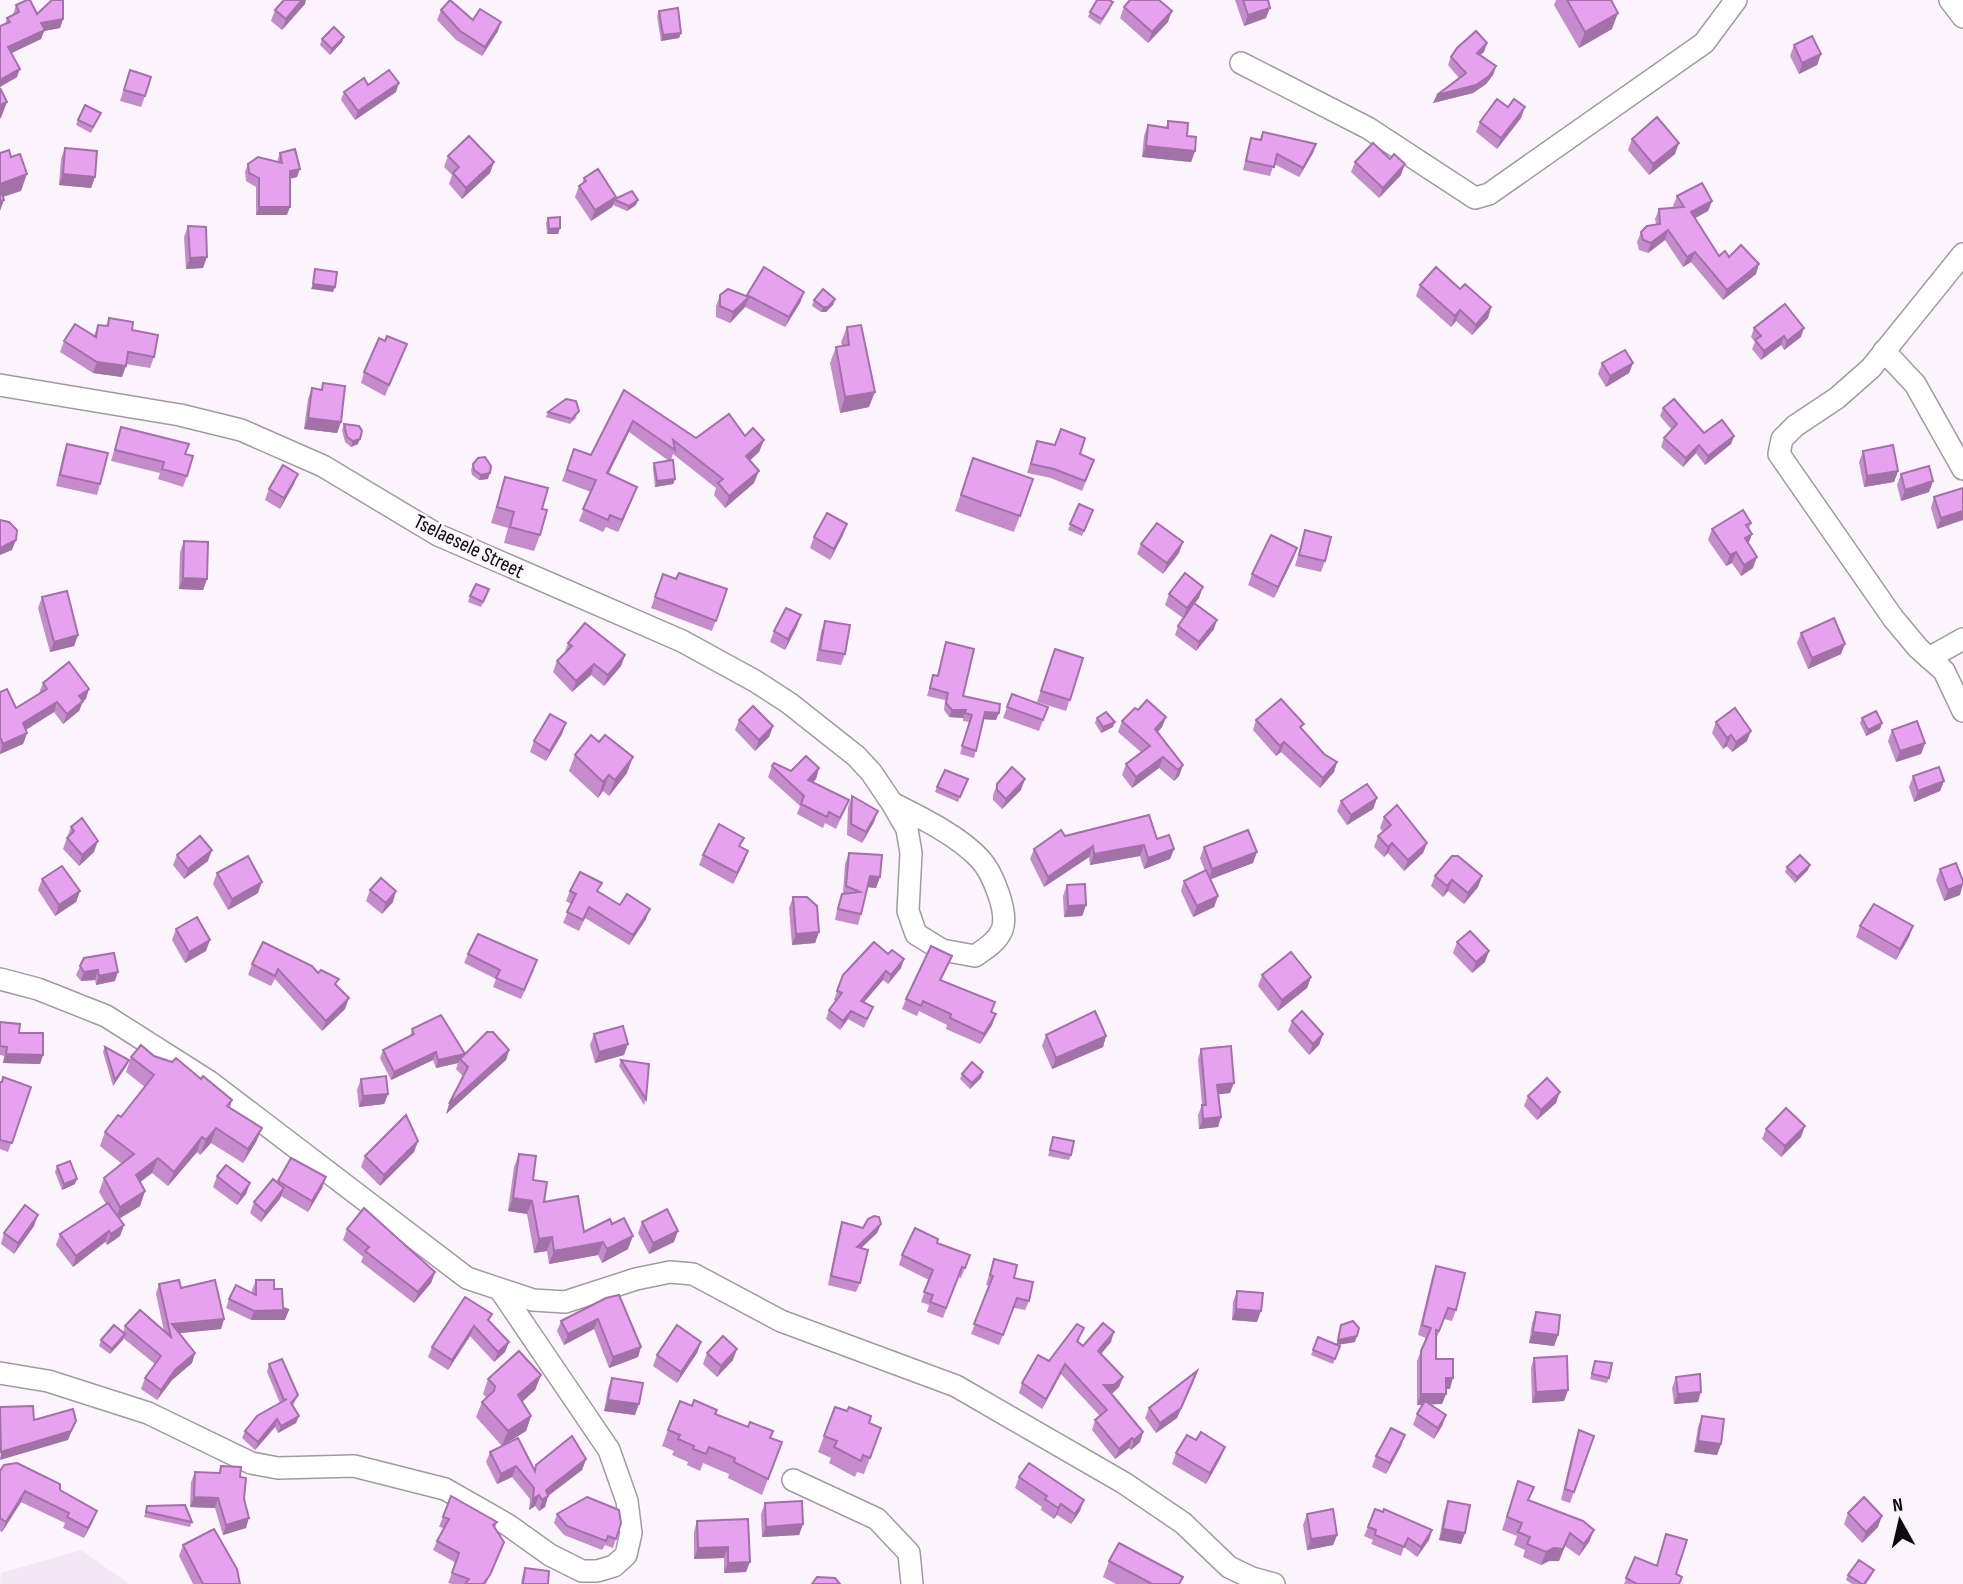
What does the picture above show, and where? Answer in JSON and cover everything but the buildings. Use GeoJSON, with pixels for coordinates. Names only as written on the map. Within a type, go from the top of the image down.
{"type":"FeatureCollection","features":[{"type":"Feature","properties":{"kind":"street"},"geometry":{"type":"LineString","coordinates":[[1241,64],[1368,128],[1475,198],[1489,194],[1704,43],[1736,0]]}},
{"type":"Feature","properties":{"kind":"street"},"geometry":{"type":"LineString","coordinates":[[1950,0],[1963,17]]}},
{"type":"Feature","properties":{"kind":"street"},"geometry":{"type":"LineString","coordinates":[[1963,254],[1871,368],[1837,398],[1788,432],[1782,439],[1779,454],[1893,618],[1948,678],[1963,711]]}},
{"type":"Feature","properties":{"kind":"street"},"geometry":{"type":"LineString","coordinates":[[1884,351],[1915,384],[1963,469]]}},
{"type":"Feature","properties":{"kind":"street","name":"Tselaesele Street"},"geometry":{"type":"LineString","coordinates":[[0,385],[180,415],[241,430],[313,461],[380,498],[438,536],[682,641],[755,681],[789,703],[856,756],[871,772],[907,829],[911,853],[908,911],[916,934],[942,950],[975,956],[994,943],[1003,928],[1000,898],[990,873],[979,858],[936,826],[892,803]]}},
{"type":"Feature","properties":{"kind":"street"},"geometry":{"type":"LineString","coordinates":[[1929,658],[1963,639]]}},
{"type":"Feature","properties":{"kind":"street"},"geometry":{"type":"LineString","coordinates":[[0,979],[38,989],[107,1016],[211,1082],[467,1278],[533,1300],[565,1302],[636,1279],[670,1272],[693,1274],[781,1321],[956,1386],[1124,1483],[1183,1523],[1229,1567],[1252,1578],[1274,1584]]}},
{"type":"Feature","properties":{"kind":"street"},"geometry":{"type":"LineString","coordinates":[[0,1373],[48,1381],[148,1413],[251,1464],[278,1468],[354,1465],[445,1489],[508,1525],[550,1555],[582,1571],[597,1571],[614,1566],[626,1555],[631,1533],[627,1501],[608,1450],[500,1291]]}},
{"type":"Feature","properties":{"kind":"street"},"geometry":{"type":"LineString","coordinates":[[793,1480],[877,1519],[909,1553],[912,1584]]}},
{"type":"Feature","properties":{"kind":"shaded area"},"geometry":{"type":"Polygon","coordinates":[[[81,1550],[129,1584],[0,1584],[1,1573],[81,1550]]]}}]}
